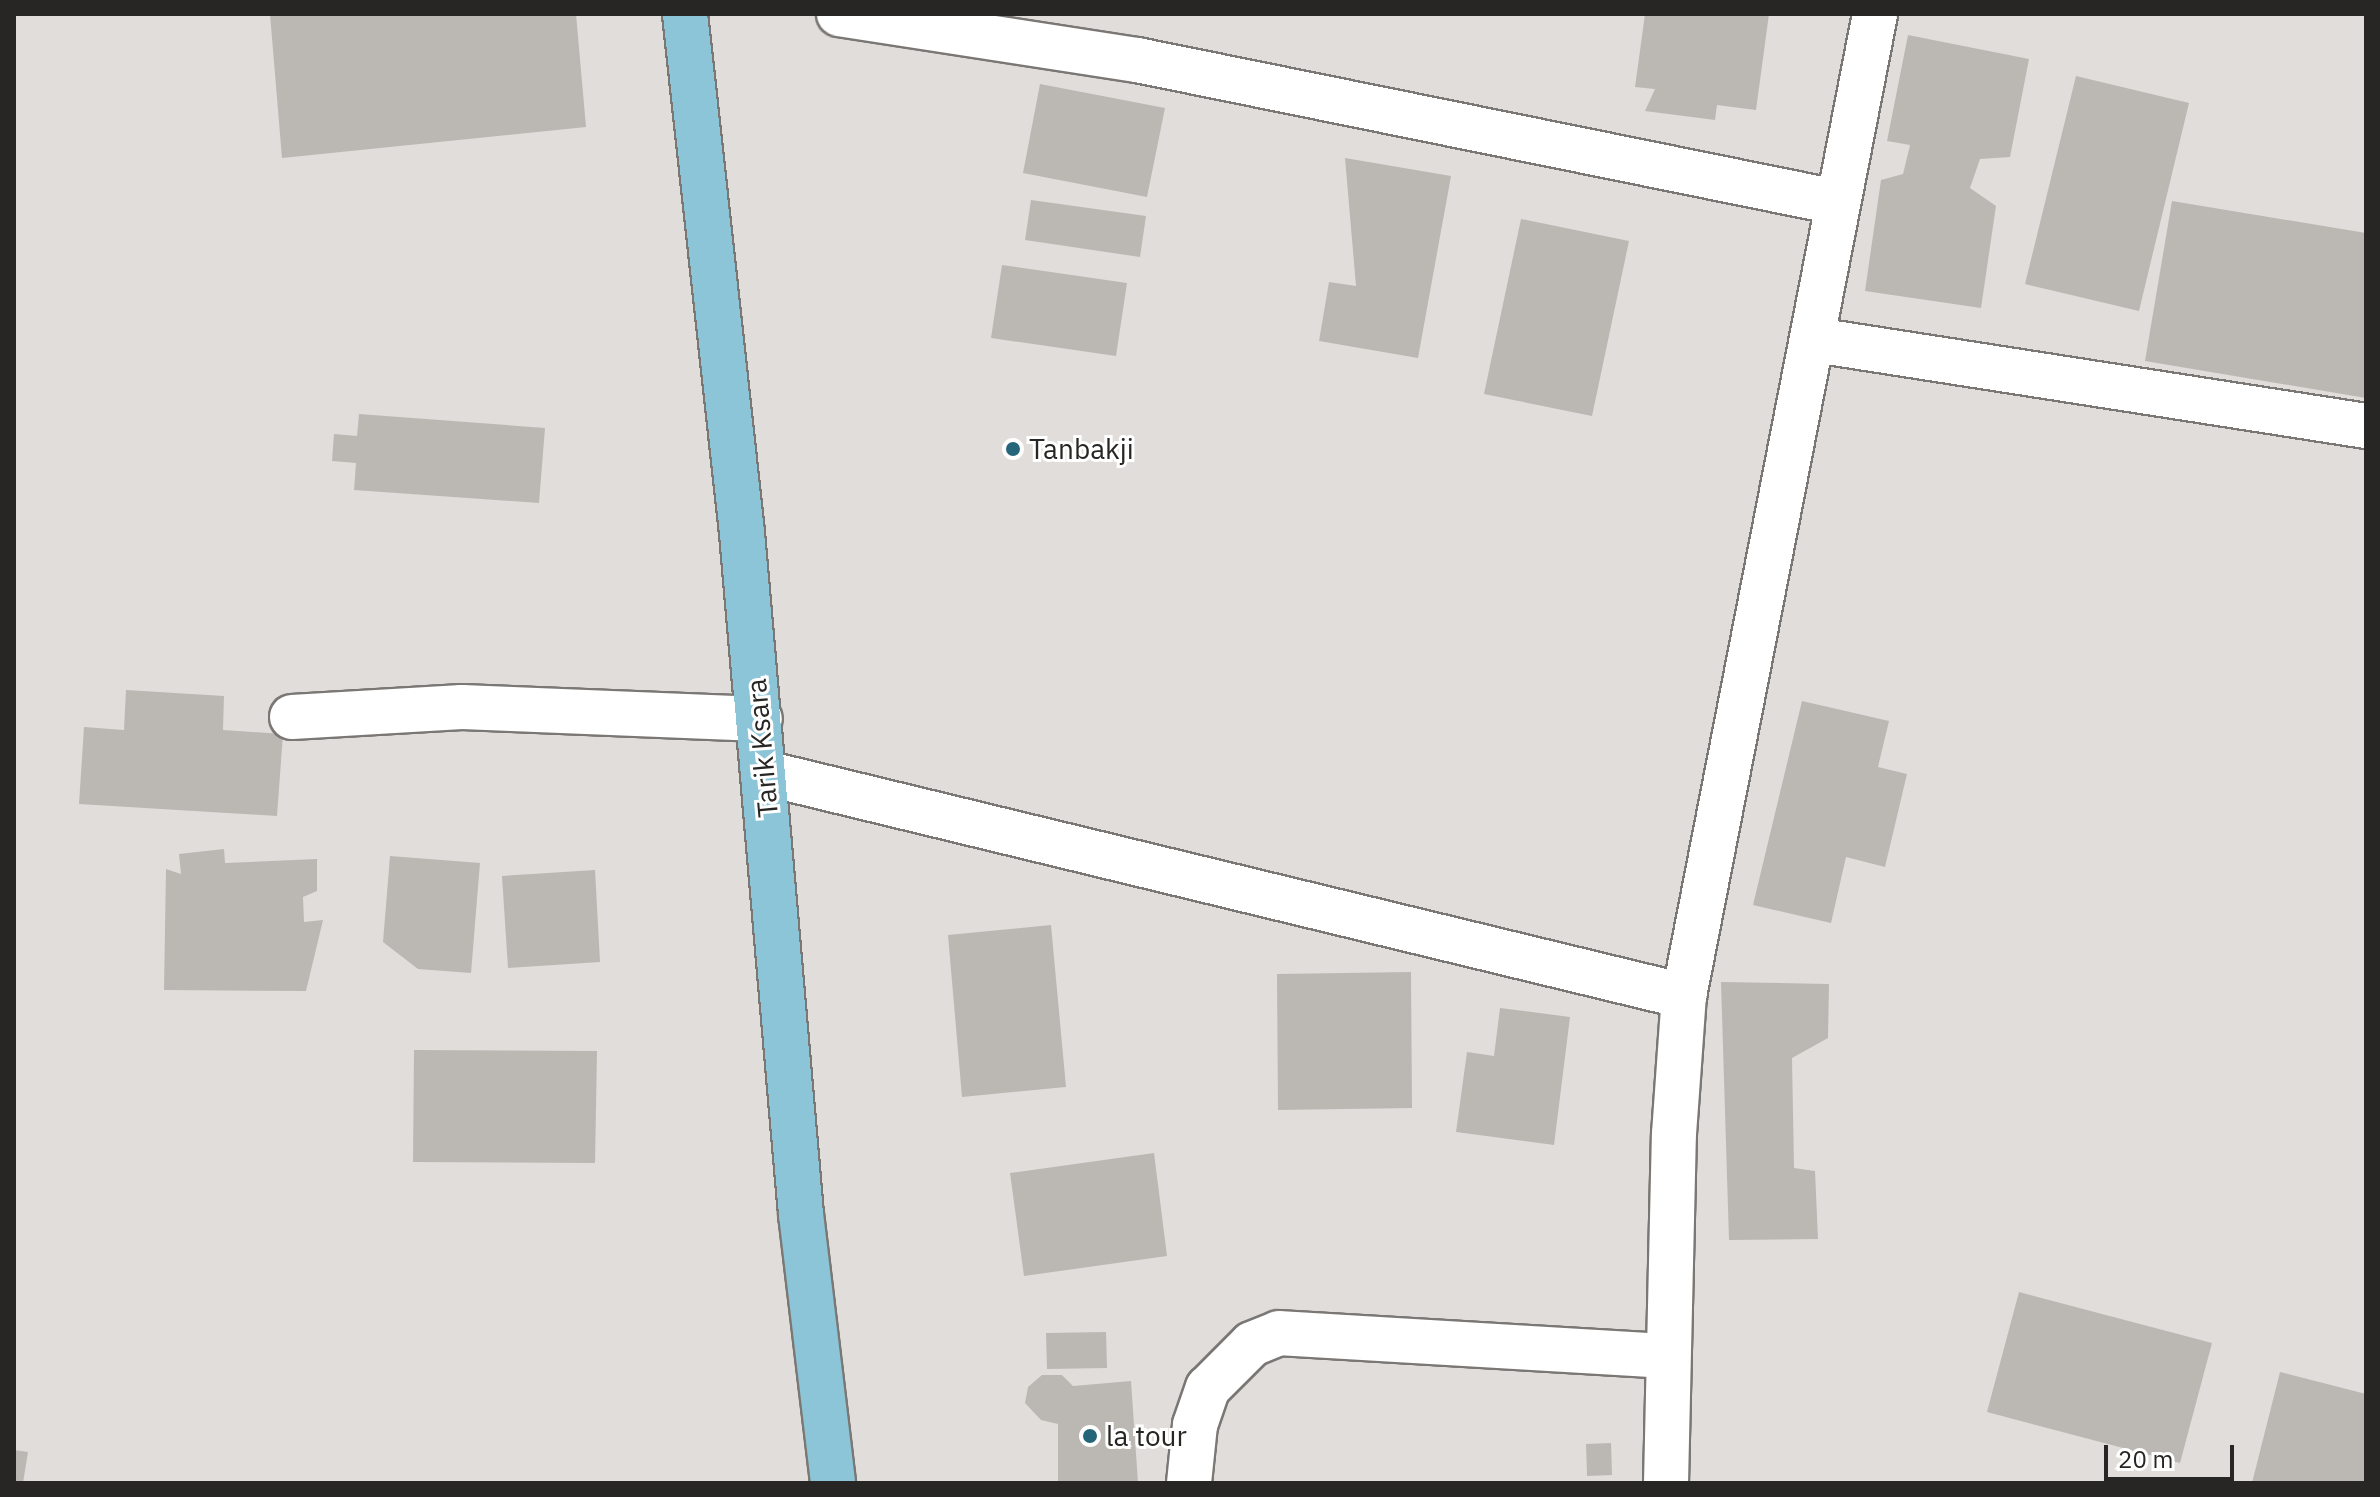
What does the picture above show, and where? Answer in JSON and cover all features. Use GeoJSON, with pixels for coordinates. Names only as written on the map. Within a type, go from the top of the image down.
{"type":"FeatureCollection","features":[{"type":"Feature","properties":{"kind":"main road","name":"Tarik Ksara"},"geometry":{"type":"LineString","coordinates":[[685,14],[760,719],[801,1214],[833,1483]]}},
{"type":"Feature","properties":{"kind":"street"},"geometry":{"type":"LineString","coordinates":[[839,14],[1137,60],[1836,202]]}},
{"type":"Feature","properties":{"kind":"street"},"geometry":{"type":"LineString","coordinates":[[1669,1482],[1667,1356],[1684,996],[1815,340],[1836,202],[1875,14]]}},
{"type":"Feature","properties":{"kind":"street"},"geometry":{"type":"LineString","coordinates":[[1815,340],[2366,426]]}},
{"type":"Feature","properties":{"kind":"street"},"geometry":{"type":"LineString","coordinates":[[292,717],[462,707],[760,719]]}},
{"type":"Feature","properties":{"kind":"street"},"geometry":{"type":"LineString","coordinates":[[765,773],[1684,996]]}},
{"type":"Feature","properties":{"kind":"street"},"geometry":{"type":"LineString","coordinates":[[1189,1483],[1195,1425],[1208,1388],[1252,1344],[1279,1333],[1667,1356]]}},
{"type":"Feature","properties":{"kind":"building"},"geometry":{"type":"Polygon","coordinates":[[[270,14],[576,14],[586,127],[282,158],[270,14]]]}},
{"type":"Feature","properties":{"kind":"building"},"geometry":{"type":"Polygon","coordinates":[[[1645,14],[1769,14],[1756,110],[1717,105],[1715,120],[1645,111],[1655,89],[1635,87],[1645,14]]]}},
{"type":"Feature","properties":{"kind":"building"},"geometry":{"type":"Polygon","coordinates":[[[1908,35],[2029,59],[2010,157],[1980,159],[1970,188],[1996,206],[1981,308],[1865,291],[1881,180],[1903,174],[1910,145],[1887,141],[1908,35]]]}},
{"type":"Feature","properties":{"kind":"building"},"geometry":{"type":"Polygon","coordinates":[[[2076,76],[2189,103],[2139,311],[2025,284],[2076,76]]]}},
{"type":"Feature","properties":{"kind":"building"},"geometry":{"type":"Polygon","coordinates":[[[1040,84],[1165,108],[1147,197],[1023,173],[1040,84]]]}},
{"type":"Feature","properties":{"kind":"building"},"geometry":{"type":"Polygon","coordinates":[[[1345,158],[1451,176],[1418,358],[1319,341],[1329,282],[1356,286],[1345,158]]]}},
{"type":"Feature","properties":{"kind":"building"},"geometry":{"type":"Polygon","coordinates":[[[1031,200],[1146,216],[1140,257],[1025,240],[1031,200]]]}},
{"type":"Feature","properties":{"kind":"building"},"geometry":{"type":"Polygon","coordinates":[[[2172,201],[2366,233],[2366,398],[2145,361],[2172,201]]]}},
{"type":"Feature","properties":{"kind":"building"},"geometry":{"type":"Polygon","coordinates":[[[1521,219],[1629,241],[1592,416],[1484,394],[1521,219]]]}},
{"type":"Feature","properties":{"kind":"building"},"geometry":{"type":"Polygon","coordinates":[[[1002,265],[1127,283],[1116,356],[991,338],[1002,265]]]}},
{"type":"Feature","properties":{"kind":"building"},"geometry":{"type":"Polygon","coordinates":[[[359,414],[545,428],[539,503],[354,490],[356,463],[332,461],[334,434],[357,436],[359,414]]]}},
{"type":"Feature","properties":{"kind":"building"},"geometry":{"type":"Polygon","coordinates":[[[126,690],[224,696],[223,730],[283,734],[277,816],[79,804],[84,727],[124,730],[126,690]]]}},
{"type":"Feature","properties":{"kind":"building"},"geometry":{"type":"Polygon","coordinates":[[[1802,701],[1889,721],[1878,767],[1907,774],[1885,867],[1846,857],[1831,923],[1753,905],[1802,701]]]}},
{"type":"Feature","properties":{"kind":"building"},"geometry":{"type":"Polygon","coordinates":[[[224,849],[225,863],[317,859],[317,891],[303,897],[304,922],[323,920],[306,991],[164,990],[166,869],[181,874],[179,854],[224,849]]]}},
{"type":"Feature","properties":{"kind":"building"},"geometry":{"type":"Polygon","coordinates":[[[390,856],[480,863],[471,973],[418,969],[383,942],[390,856]]]}},
{"type":"Feature","properties":{"kind":"building"},"geometry":{"type":"Polygon","coordinates":[[[595,870],[600,962],[508,968],[502,876],[595,870]]]}},
{"type":"Feature","properties":{"kind":"building"},"geometry":{"type":"Polygon","coordinates":[[[1051,925],[1066,1087],[962,1097],[948,935],[1051,925]]]}},
{"type":"Feature","properties":{"kind":"building"},"geometry":{"type":"Polygon","coordinates":[[[1411,972],[1412,1108],[1278,1110],[1277,974],[1411,972]]]}},
{"type":"Feature","properties":{"kind":"building"},"geometry":{"type":"Polygon","coordinates":[[[1721,982],[1829,984],[1828,1038],[1792,1058],[1794,1168],[1815,1171],[1818,1239],[1729,1240],[1721,982]]]}},
{"type":"Feature","properties":{"kind":"building"},"geometry":{"type":"Polygon","coordinates":[[[1500,1008],[1570,1017],[1554,1145],[1456,1132],[1467,1052],[1494,1056],[1500,1008]]]}},
{"type":"Feature","properties":{"kind":"building"},"geometry":{"type":"Polygon","coordinates":[[[414,1050],[597,1051],[595,1163],[413,1162],[414,1050]]]}},
{"type":"Feature","properties":{"kind":"building"},"geometry":{"type":"Polygon","coordinates":[[[1154,1153],[1167,1256],[1024,1276],[1010,1173],[1154,1153]]]}},
{"type":"Feature","properties":{"kind":"building"},"geometry":{"type":"Polygon","coordinates":[[[2019,1292],[2212,1343],[2180,1463],[1987,1412],[2019,1292]]]}},
{"type":"Feature","properties":{"kind":"building"},"geometry":{"type":"Polygon","coordinates":[[[1106,1332],[1107,1368],[1047,1369],[1046,1333],[1106,1332]]]}},
{"type":"Feature","properties":{"kind":"building"},"geometry":{"type":"Polygon","coordinates":[[[2280,1372],[2366,1394],[2366,1483],[2252,1483],[2280,1372]]]}},
{"type":"Feature","properties":{"kind":"building"},"geometry":{"type":"Polygon","coordinates":[[[1042,1375],[1062,1375],[1073,1386],[1131,1381],[1138,1483],[1058,1483],[1058,1424],[1041,1420],[1025,1403],[1028,1387],[1042,1375]]]}},
{"type":"Feature","properties":{"kind":"building"},"geometry":{"type":"Polygon","coordinates":[[[1611,1443],[1612,1475],[1587,1476],[1586,1444],[1611,1443]]]}},
{"type":"Feature","properties":{"kind":"building"},"geometry":{"type":"Polygon","coordinates":[[[14,1450],[28,1452],[23,1483],[14,1483],[14,1450]]]}},
{"type":"Feature","properties":{"kind":"place","name":"Tanbakji"},"geometry":{"type":"Point","coordinates":[1013,449]}},
{"type":"Feature","properties":{"kind":"place","name":"la tour"},"geometry":{"type":"Point","coordinates":[1090,1436]}}]}
